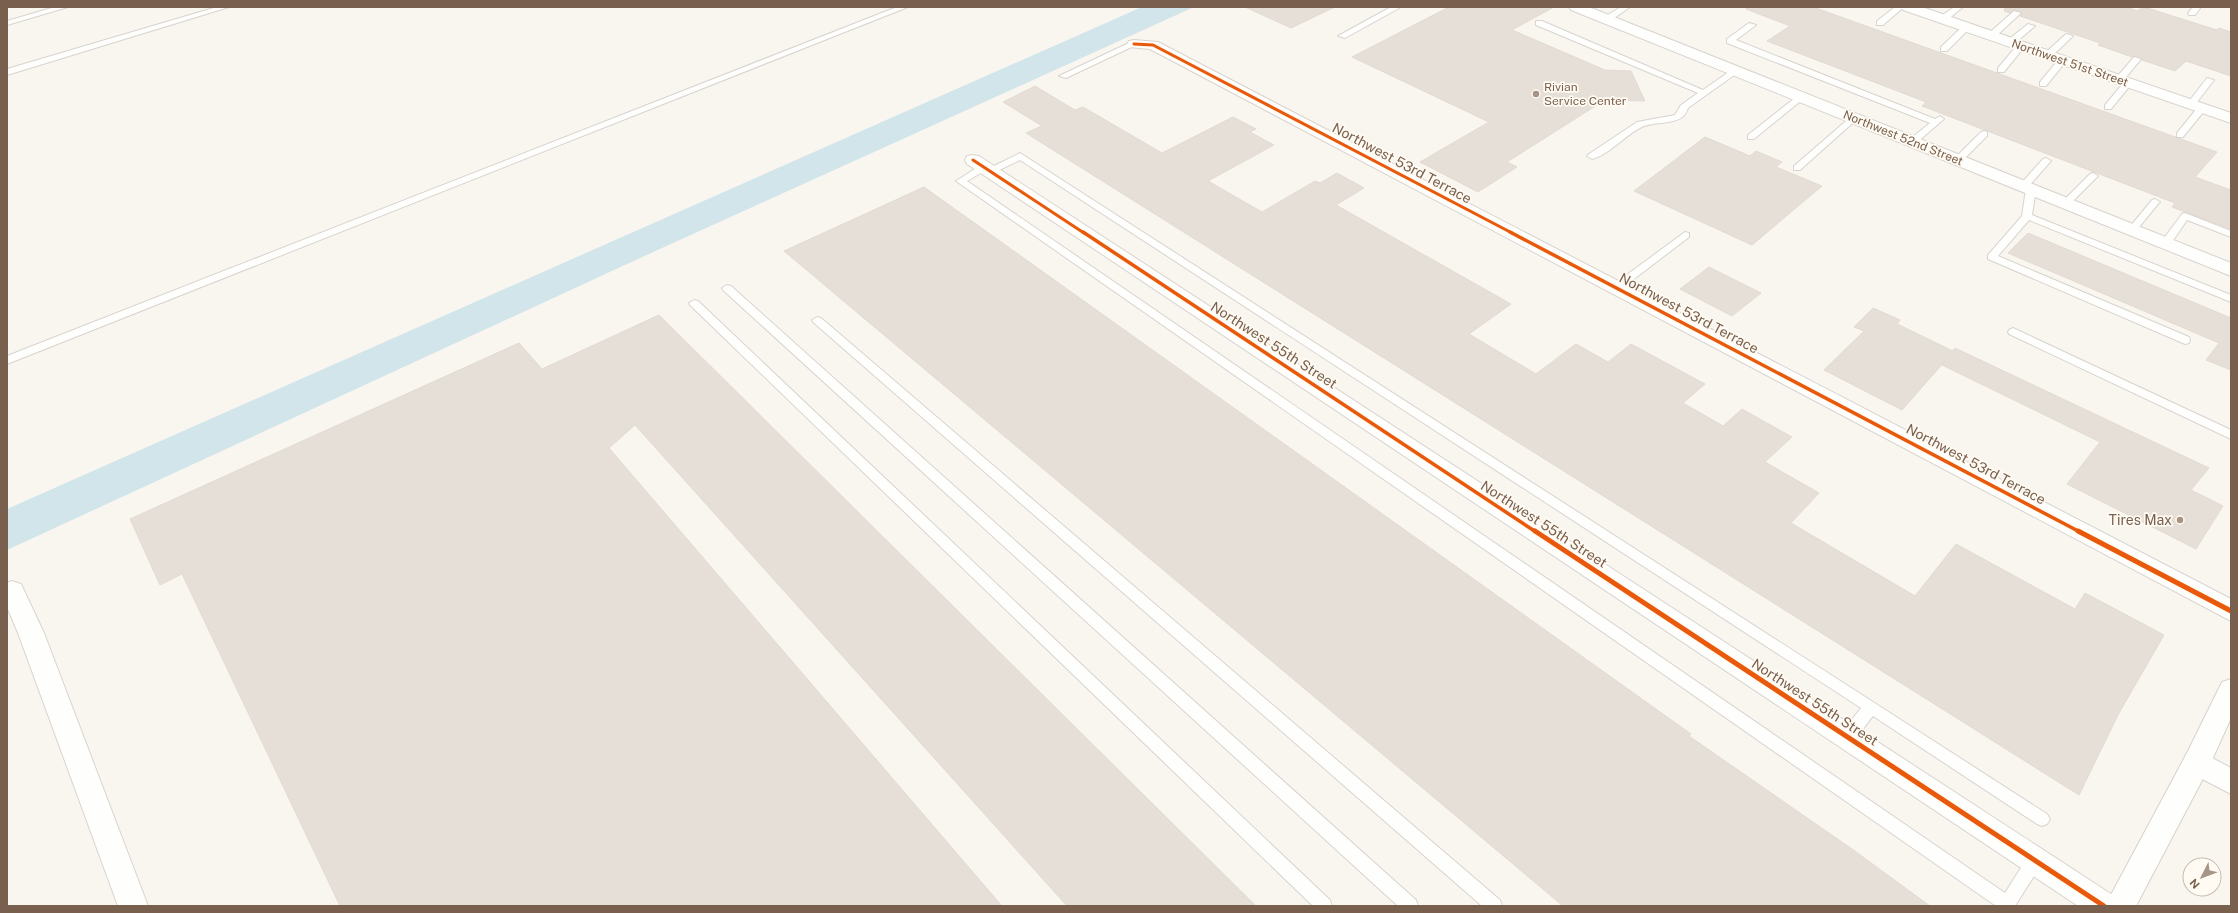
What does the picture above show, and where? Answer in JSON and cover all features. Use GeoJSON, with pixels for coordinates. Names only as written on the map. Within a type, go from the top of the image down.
{"type":"FeatureCollection","features":[{"type":"Feature","properties":{"kind":"street","name":"Northwest 52nd Street"},"geometry":{"type":"LineString","coordinates":[[1576,7],[2231,269]]}},
{"type":"Feature","properties":{"kind":"street","name":"Northwest 51st Street"},"geometry":{"type":"LineString","coordinates":[[1908,7],[2231,118]]}},
{"type":"Feature","properties":{"kind":"street","name":"Northwest 53rd Terrace"},"geometry":{"type":"LineString","coordinates":[[1134,44],[1152,45],[1617,287],[2231,611]]}},
{"type":"Feature","properties":{"kind":"street","name":"Northwest 55th Street"},"geometry":{"type":"LineString","coordinates":[[982,166],[2104,906]]}},
{"type":"Feature","properties":{"kind":"street"},"geometry":{"type":"LineString","coordinates":[[12,592],[31,633],[133,906]]}},
{"type":"Feature","properties":{"kind":"street"},"geometry":{"type":"LineString","coordinates":[[2120,906],[2197,762],[2231,690]]}},
{"type":"Feature","properties":{"kind":"street"},"geometry":{"type":"LineString","coordinates":[[2197,762],[2231,782]]}},
{"type":"Feature","properties":{"kind":"lane"},"geometry":{"type":"LineString","coordinates":[[7,23],[64,7]]}},
{"type":"Feature","properties":{"kind":"lane"},"geometry":{"type":"LineString","coordinates":[[7,72],[225,7]]}},
{"type":"Feature","properties":{"kind":"lane"},"geometry":{"type":"LineString","coordinates":[[7,360],[904,7]]}},
{"type":"Feature","properties":{"kind":"lane"},"geometry":{"type":"LineString","coordinates":[[1342,36],[1397,7]]}},
{"type":"Feature","properties":{"kind":"lane"},"geometry":{"type":"LineString","coordinates":[[1607,19],[1626,7]]}},
{"type":"Feature","properties":{"kind":"lane"},"geometry":{"type":"LineString","coordinates":[[1880,23],[1900,7]]}},
{"type":"Feature","properties":{"kind":"lane"},"geometry":{"type":"LineString","coordinates":[[1943,19],[1958,7]]}},
{"type":"Feature","properties":{"kind":"lane"},"geometry":{"type":"LineString","coordinates":[[1991,36],[2017,13]]}},
{"type":"Feature","properties":{"kind":"lane"},"geometry":{"type":"LineString","coordinates":[[1539,23],[1704,93]]}},
{"type":"Feature","properties":{"kind":"lane"},"geometry":{"type":"LineString","coordinates":[[1752,25],[1730,41],[1938,120],[1912,142]]}},
{"type":"Feature","properties":{"kind":"lane"},"geometry":{"type":"LineString","coordinates":[[2001,70],[2016,44],[2030,26]]}},
{"type":"Feature","properties":{"kind":"lane"},"geometry":{"type":"LineString","coordinates":[[1944,49],[1967,27]]}},
{"type":"Feature","properties":{"kind":"lane"},"geometry":{"type":"LineString","coordinates":[[2048,55],[2069,36]]}},
{"type":"Feature","properties":{"kind":"lane"},"geometry":{"type":"LineString","coordinates":[[1063,76],[1134,44]]}},
{"type":"Feature","properties":{"kind":"lane"},"geometry":{"type":"LineString","coordinates":[[2108,107],[2137,59]]}},
{"type":"Feature","properties":{"kind":"lane"},"geometry":{"type":"LineString","coordinates":[[2043,84],[2063,60]]}},
{"type":"Feature","properties":{"kind":"lane"},"geometry":{"type":"LineString","coordinates":[[1592,156],[1640,124],[1678,117],[1682,114],[1684,107],[1736,71]]}},
{"type":"Feature","properties":{"kind":"lane"},"geometry":{"type":"LineString","coordinates":[[2180,135],[2210,80]]}},
{"type":"Feature","properties":{"kind":"lane"},"geometry":{"type":"LineString","coordinates":[[1751,137],[1800,97]]}},
{"type":"Feature","properties":{"kind":"lane"},"geometry":{"type":"LineString","coordinates":[[1797,168],[1853,118]]}},
{"type":"Feature","properties":{"kind":"lane"},"geometry":{"type":"LineString","coordinates":[[1958,160],[1984,134]]}},
{"type":"Feature","properties":{"kind":"lane"},"geometry":{"type":"LineString","coordinates":[[2035,860],[2007,904],[961,181],[982,166],[1020,156],[2042,819]]}},
{"type":"Feature","properties":{"kind":"lane"},"geometry":{"type":"LineString","coordinates":[[2046,161],[2027,188],[2027,216],[1992,256],[2185,340]]}},
{"type":"Feature","properties":{"kind":"lane"},"geometry":{"type":"LineString","coordinates":[[2066,204],[2093,176]]}},
{"type":"Feature","properties":{"kind":"lane"},"geometry":{"type":"LineString","coordinates":[[2132,230],[2155,202]]}},
{"type":"Feature","properties":{"kind":"lane"},"geometry":{"type":"LineString","coordinates":[[2027,216],[2231,299]]}},
{"type":"Feature","properties":{"kind":"lane"},"geometry":{"type":"LineString","coordinates":[[2166,244],[2185,216],[2231,234]]}},
{"type":"Feature","properties":{"kind":"lane"},"geometry":{"type":"LineString","coordinates":[[1617,287],[1685,235]]}},
{"type":"Feature","properties":{"kind":"lane"},"geometry":{"type":"LineString","coordinates":[[727,288],[1410,906]]}},
{"type":"Feature","properties":{"kind":"lane"},"geometry":{"type":"LineString","coordinates":[[694,303],[1324,906]]}},
{"type":"Feature","properties":{"kind":"lane"},"geometry":{"type":"LineString","coordinates":[[817,320],[1494,906]]}},
{"type":"Feature","properties":{"kind":"lane"},"geometry":{"type":"LineString","coordinates":[[2013,332],[2231,435]]}},
{"type":"Feature","properties":{"kind":"lane"},"geometry":{"type":"LineString","coordinates":[[1847,737],[1871,707]]}},
{"type":"Feature","properties":{"kind":"shaded area"},"geometry":{"type":"Polygon","coordinates":[[[1142,7],[1194,7],[640,258],[7,550],[7,509],[1142,7]]]}},
{"type":"Feature","properties":{"kind":"building"},"geometry":{"type":"Polygon","coordinates":[[[1245,7],[1335,7],[1291,28],[1245,7]]]}},
{"type":"Feature","properties":{"kind":"building"},"geometry":{"type":"Polygon","coordinates":[[[1449,7],[1554,7],[1512,30],[1605,70],[1631,71],[1645,101],[1605,100],[1507,162],[1517,167],[1478,192],[1420,162],[1489,122],[1352,57],[1449,7]]]}},
{"type":"Feature","properties":{"kind":"building"},"geometry":{"type":"Polygon","coordinates":[[[1747,7],[1813,7],[2217,152],[2195,177],[2231,190],[2231,229],[2172,207],[2175,203],[1922,106],[1926,102],[1767,41],[1790,26],[1746,9],[1747,7]]]}},
{"type":"Feature","properties":{"kind":"building"},"geometry":{"type":"Polygon","coordinates":[[[2005,7],[2126,7],[2137,11],[2144,7],[2217,30],[2219,28],[2231,32],[2231,76],[2186,61],[2175,71],[2142,60],[2141,58],[2132,57],[2098,45],[2100,43],[2020,16],[2021,12],[2014,10],[2010,13],[2004,11],[2005,7]]]}},
{"type":"Feature","properties":{"kind":"building"},"geometry":{"type":"Polygon","coordinates":[[[1035,86],[1075,110],[1083,107],[1162,153],[1233,117],[1256,129],[1250,132],[1274,145],[1208,181],[1262,212],[1315,181],[1320,183],[1337,173],[1364,188],[1336,205],[1511,304],[1469,334],[1536,374],[1576,344],[1608,362],[1631,344],[1705,384],[1683,403],[1723,426],[1742,409],[1792,437],[1765,462],[1819,493],[1791,523],[1915,596],[1956,544],[2075,609],[2085,593],[2164,635],[2119,713],[2079,795],[1026,133],[1042,126],[1003,102],[1035,86]]]}},
{"type":"Feature","properties":{"kind":"building"},"geometry":{"type":"Polygon","coordinates":[[[1705,137],[1750,156],[1756,151],[1782,162],[1776,167],[1822,186],[1752,245],[1634,191],[1705,137]]]}},
{"type":"Feature","properties":{"kind":"building"},"geometry":{"type":"Polygon","coordinates":[[[924,187],[1691,734],[1689,736],[1852,849],[1930,906],[1563,906],[784,251],[924,187]]]}},
{"type":"Feature","properties":{"kind":"building"},"geometry":{"type":"Polygon","coordinates":[[[2028,233],[2231,318],[2231,370],[2206,360],[2219,343],[2008,253],[2028,233]]]}},
{"type":"Feature","properties":{"kind":"building"},"geometry":{"type":"Polygon","coordinates":[[[1709,267],[1761,293],[1732,316],[1680,289],[1709,267]]]}},
{"type":"Feature","properties":{"kind":"building"},"geometry":{"type":"Polygon","coordinates":[[[1873,308],[1900,320],[1897,324],[1953,351],[1955,348],[2209,468],[2191,490],[2223,506],[2196,549],[2067,484],[2100,442],[1942,365],[1945,361],[1902,410],[1824,370],[1864,331],[1854,327],[1873,308]]]}},
{"type":"Feature","properties":{"kind":"building"},"geometry":{"type":"Polygon","coordinates":[[[659,315],[1256,906],[1067,906],[635,425],[609,448],[1002,906],[340,906],[182,574],[160,585],[130,519],[519,343],[542,369],[659,315]]]}},
{"type":"Feature","properties":{"kind":"cycle path"},"geometry":{"type":"LineString","coordinates":[[1134,44],[1153,45],[2231,611]]}},
{"type":"Feature","properties":{"kind":"cycle path"},"geometry":{"type":"LineString","coordinates":[[973,160],[2104,906]]}},
{"type":"Feature","properties":{"kind":"place","name":"Rivian Service Center"},"geometry":{"type":"Point","coordinates":[1536,94]}},
{"type":"Feature","properties":{"kind":"place","name":"Tires Max"},"geometry":{"type":"Point","coordinates":[2180,520]}}]}
